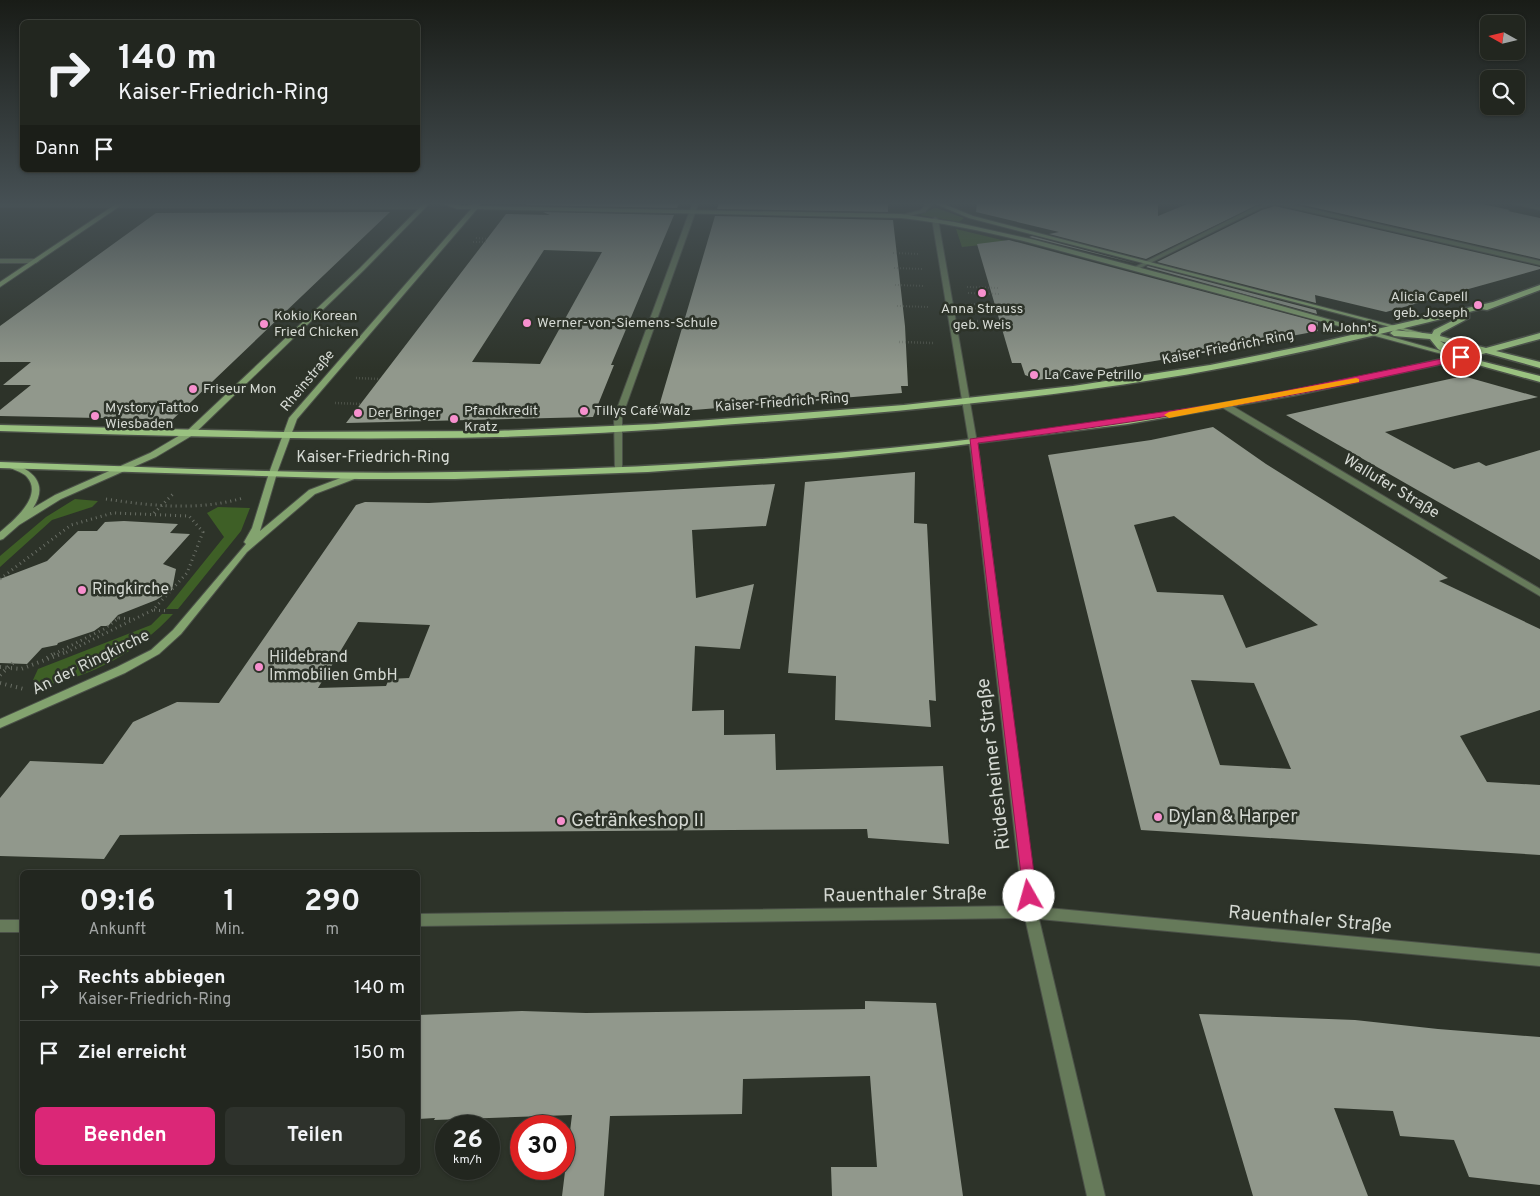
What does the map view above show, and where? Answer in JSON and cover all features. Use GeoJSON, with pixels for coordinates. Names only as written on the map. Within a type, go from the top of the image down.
{"type":"FeatureCollection","features":[{"type":"Feature","properties":{"kind":"main road","name":"Kaiser-Friedrich-Ring"},"geometry":{"type":"LineString","coordinates":[[0,428],[286,436],[461,435],[616,430],[966,403],[1119,383],[1242,361],[1400,328],[1492,304],[1540,287]]}},
{"type":"Feature","properties":{"kind":"main road","name":"Kaiser-Friedrich-Ring"},"geometry":{"type":"LineString","coordinates":[[1434,337],[1440,329],[1492,304]]}},
{"type":"Feature","properties":{"kind":"main road"},"geometry":{"type":"LineString","coordinates":[[1373,334],[1402,333],[1434,337],[1540,365]]}},
{"type":"Feature","properties":{"kind":"main road","name":"Kaiser-Friedrich-Ring"},"geometry":{"type":"LineString","coordinates":[[0,465],[354,476],[618,469],[780,459],[973,441],[1226,406],[1488,352],[1540,336]]}},
{"type":"Feature","properties":{"kind":"main road"},"geometry":{"type":"LineString","coordinates":[[1434,337],[1439,347],[1461,357],[1540,379]]}},
{"type":"Feature","properties":{"kind":"street"},"geometry":{"type":"LineString","coordinates":[[0,285],[41,258]]}},
{"type":"Feature","properties":{"kind":"street"},"geometry":{"type":"LineString","coordinates":[[13,525],[58,497],[153,455],[190,433],[373,258]]}},
{"type":"Feature","properties":{"kind":"street","name":"Rheinstraße"},"geometry":{"type":"LineString","coordinates":[[273,473],[286,436],[296,415],[432,258]]}},
{"type":"Feature","properties":{"kind":"street"},"geometry":{"type":"LineString","coordinates":[[618,469],[616,430],[618,417],[675,258]]}},
{"type":"Feature","properties":{"kind":"street"},"geometry":{"type":"LineString","coordinates":[[942,258],[973,441]]}},
{"type":"Feature","properties":{"kind":"street"},"geometry":{"type":"LineString","coordinates":[[1096,258],[1461,357]]}},
{"type":"Feature","properties":{"kind":"street"},"geometry":{"type":"LineString","coordinates":[[1132,258],[1434,337]]}},
{"type":"Feature","properties":{"kind":"street"},"geometry":{"type":"LineString","coordinates":[[1136,268],[1156,258]]}},
{"type":"Feature","properties":{"kind":"street"},"geometry":{"type":"LineString","coordinates":[[1517,258],[1540,263]]}},
{"type":"Feature","properties":{"kind":"street"},"geometry":{"type":"LineString","coordinates":[[0,261],[36,261]]}},
{"type":"Feature","properties":{"kind":"street","name":"Wallufer Straße"},"geometry":{"type":"LineString","coordinates":[[1226,406],[1540,593]]}},
{"type":"Feature","properties":{"kind":"street","name":"Rüdesheimer Straße"},"geometry":{"type":"LineString","coordinates":[[973,441],[1031,912],[1096,1196]]}},
{"type":"Feature","properties":{"kind":"street"},"geometry":{"type":"LineString","coordinates":[[153,455],[149,463],[160,470]]}},
{"type":"Feature","properties":{"kind":"street"},"geometry":{"type":"LineString","coordinates":[[0,537],[34,502],[37,491],[31,476],[13,466]]}},
{"type":"Feature","properties":{"kind":"street","name":"An der Ringkirche"},"geometry":{"type":"LineString","coordinates":[[0,724],[121,670],[155,652],[177,632],[244,550],[257,528],[273,473]]}},
{"type":"Feature","properties":{"kind":"street","name":"An der Ringkirche"},"geometry":{"type":"LineString","coordinates":[[244,550],[312,492],[354,476]]}},
{"type":"Feature","properties":{"kind":"street","name":"Rauenthaler Straße"},"geometry":{"type":"LineString","coordinates":[[420,920],[1031,912],[1540,960]]}},
{"type":"Feature","properties":{"kind":"street"},"geometry":{"type":"LineString","coordinates":[[0,926],[20,926]]}},
{"type":"Feature","properties":{"kind":"path"},"geometry":{"type":"LineString","coordinates":[[894,268],[922,269]]}},
{"type":"Feature","properties":{"kind":"path"},"geometry":{"type":"LineString","coordinates":[[895,285],[925,286]]}},
{"type":"Feature","properties":{"kind":"path"},"geometry":{"type":"LineString","coordinates":[[966,287],[998,288]]}},
{"type":"Feature","properties":{"kind":"path"},"geometry":{"type":"LineString","coordinates":[[967,293],[1000,294]]}},
{"type":"Feature","properties":{"kind":"path"},"geometry":{"type":"LineString","coordinates":[[970,304],[1003,305]]}},
{"type":"Feature","properties":{"kind":"path"},"geometry":{"type":"LineString","coordinates":[[897,306],[928,307]]}},
{"type":"Feature","properties":{"kind":"path"},"geometry":{"type":"LineString","coordinates":[[971,309],[1005,310]]}},
{"type":"Feature","properties":{"kind":"path"},"geometry":{"type":"LineString","coordinates":[[974,321],[1009,322]]}},
{"type":"Feature","properties":{"kind":"path"},"geometry":{"type":"LineString","coordinates":[[899,342],[933,343]]}},
{"type":"Feature","properties":{"kind":"path"},"geometry":{"type":"LineString","coordinates":[[355,378],[379,379]]}},
{"type":"Feature","properties":{"kind":"path"},"geometry":{"type":"LineString","coordinates":[[334,403],[360,404]]}},
{"type":"Feature","properties":{"kind":"path"},"geometry":{"type":"LineString","coordinates":[[154,514],[174,493]]}},
{"type":"Feature","properties":{"kind":"path"},"geometry":{"type":"LineString","coordinates":[[102,498],[135,504],[190,505],[236,501],[251,495]]}},
{"type":"Feature","properties":{"kind":"path"},"geometry":{"type":"LineString","coordinates":[[0,579],[71,525],[113,513],[189,516],[203,532],[187,573],[153,610],[65,653],[21,669],[0,667]]}},
{"type":"Feature","properties":{"kind":"path"},"geometry":{"type":"LineString","coordinates":[[114,617],[134,620]]}},
{"type":"Feature","properties":{"kind":"path"},"geometry":{"type":"LineString","coordinates":[[43,661],[64,647],[112,626],[119,618]]}},
{"type":"Feature","properties":{"kind":"path"},"geometry":{"type":"LineString","coordinates":[[0,675],[14,662]]}},
{"type":"Feature","properties":{"kind":"path"},"geometry":{"type":"LineString","coordinates":[[0,683],[26,690],[30,694]]}},
{"type":"Feature","properties":{"kind":"green space"},"geometry":{"type":"Polygon","coordinates":[[[75,499],[98,501],[92,507],[52,520],[0,567],[0,556],[46,517],[75,499]]]}},
{"type":"Feature","properties":{"kind":"green space"},"geometry":{"type":"Polygon","coordinates":[[[218,507],[250,508],[241,531],[178,609],[166,609],[224,537],[207,513],[218,507]]]}},
{"type":"Feature","properties":{"kind":"green space"},"geometry":{"type":"Polygon","coordinates":[[[162,614],[173,614],[145,640],[112,661],[77,677],[59,682],[40,686],[33,680],[38,669],[151,625],[162,614]]]}},
{"type":"Feature","properties":{"kind":"building"},"geometry":{"type":"Polygon","coordinates":[[[94,258],[342,258],[170,422],[147,419],[0,416],[0,410],[31,385],[3,385],[31,362],[0,362],[0,326],[94,258]]]}},
{"type":"Feature","properties":{"kind":"building"},"geometry":{"type":"Polygon","coordinates":[[[472,258],[539,258],[472,362],[540,364],[599,258],[656,258],[611,365],[614,365],[593,417],[346,423],[472,258]]]}},
{"type":"Feature","properties":{"kind":"building"},"geometry":{"type":"Polygon","coordinates":[[[703,258],[897,258],[905,326],[908,386],[901,386],[902,393],[657,413],[703,258]]]}},
{"type":"Feature","properties":{"kind":"building"},"geometry":{"type":"Polygon","coordinates":[[[981,258],[1076,258],[1318,322],[1318,331],[1173,358],[1038,380],[1025,375],[1021,363],[1012,363],[981,258]]]}},
{"type":"Feature","properties":{"kind":"building"},"geometry":{"type":"Polygon","coordinates":[[[1165,258],[1500,258],[1540,267],[1540,269],[1386,312],[1315,295],[1316,303],[1157,262],[1165,258]]]}},
{"type":"Feature","properties":{"kind":"building"},"geometry":{"type":"Polygon","coordinates":[[[1146,267],[1316,310],[1317,314],[1146,267]]]}},
{"type":"Feature","properties":{"kind":"building"},"geometry":{"type":"Polygon","coordinates":[[[1463,376],[1538,397],[1385,432],[1454,469],[1479,462],[1486,466],[1540,450],[1540,560],[1286,415],[1463,376]]]}},
{"type":"Feature","properties":{"kind":"building"},"geometry":{"type":"Polygon","coordinates":[[[1213,427],[1266,464],[1448,578],[1439,581],[1540,629],[1540,710],[1460,736],[1487,782],[1540,785],[1540,855],[1141,830],[1048,455],[1151,440],[1213,427]],[[1174,516],[1134,525],[1157,592],[1223,595],[1246,648],[1318,625],[1263,584],[1174,516]],[[1191,680],[1220,765],[1291,769],[1254,683],[1191,680]]]}},
{"type":"Feature","properties":{"kind":"building"},"geometry":{"type":"Polygon","coordinates":[[[915,472],[914,523],[927,524],[936,701],[929,700],[931,727],[835,720],[836,676],[788,673],[805,482],[915,472]]]}},
{"type":"Feature","properties":{"kind":"building"},"geometry":{"type":"Polygon","coordinates":[[[775,484],[766,526],[692,530],[696,598],[754,584],[740,649],[695,646],[692,711],[724,710],[724,735],[775,734],[776,770],[943,766],[949,844],[868,838],[867,829],[193,834],[120,835],[104,859],[0,856],[0,798],[30,761],[103,764],[133,722],[177,702],[219,703],[356,505],[365,502],[429,503],[775,484]],[[358,622],[318,688],[386,686],[389,679],[409,678],[430,625],[358,622]]]}},
{"type":"Feature","properties":{"kind":"building","name":"Ringkirche"},"geometry":{"type":"Polygon","coordinates":[[[124,521],[178,524],[170,533],[190,534],[163,564],[176,569],[172,590],[156,600],[118,615],[108,626],[101,626],[94,631],[58,643],[57,645],[42,648],[27,664],[0,663],[0,579],[47,561],[78,531],[97,531],[105,522],[124,521]]]}},
{"type":"Feature","properties":{"kind":"building"},"geometry":{"type":"Polygon","coordinates":[[[865,1001],[936,1003],[963,1196],[832,1196],[831,1167],[877,1167],[870,1076],[743,1079],[742,1114],[610,1116],[604,1196],[562,1196],[564,1180],[575,1180],[575,1115],[510,1115],[510,1117],[500,1118],[500,1115],[435,1115],[435,1118],[420,1119],[420,1015],[522,1011],[586,1013],[865,1009],[865,1001]]]}},
{"type":"Feature","properties":{"kind":"building"},"geometry":{"type":"Polygon","coordinates":[[[1199,1014],[1355,1020],[1540,1037],[1540,1185],[1469,1177],[1454,1140],[1400,1136],[1393,1111],[1334,1108],[1368,1196],[1253,1196],[1199,1014]]]}},
{"type":"Feature","properties":{"kind":"slow traffic"},"geometry":{"type":"LineString","coordinates":[[1169,415],[1271,398],[1356,380]]}},
{"type":"Feature","properties":{"kind":"place","name":"Anna Strauss geb. Weis"},"geometry":{"type":"Point","coordinates":[982,293]}},
{"type":"Feature","properties":{"kind":"place","name":"Alicia Capell geb. Joseph"},"geometry":{"type":"Point","coordinates":[1478,305]}},
{"type":"Feature","properties":{"kind":"place","name":"Werner-von-Siemens-Schule"},"geometry":{"type":"Point","coordinates":[527,323]}},
{"type":"Feature","properties":{"kind":"place","name":"Kokio Korean Fried Chicken"},"geometry":{"type":"Point","coordinates":[264,324]}},
{"type":"Feature","properties":{"kind":"place","name":"M.John's"},"geometry":{"type":"Point","coordinates":[1312,328]}},
{"type":"Feature","properties":{"kind":"place","name":"La Cave Petrillo"},"geometry":{"type":"Point","coordinates":[1034,375]}},
{"type":"Feature","properties":{"kind":"place","name":"Friseur Mon"},"geometry":{"type":"Point","coordinates":[193,389]}},
{"type":"Feature","properties":{"kind":"place","name":"Tillys Café Walz"},"geometry":{"type":"Point","coordinates":[584,411]}},
{"type":"Feature","properties":{"kind":"place","name":"Der Bringer"},"geometry":{"type":"Point","coordinates":[358,413]}},
{"type":"Feature","properties":{"kind":"place","name":"Mystory Tattoo Wiesbaden"},"geometry":{"type":"Point","coordinates":[95,416]}},
{"type":"Feature","properties":{"kind":"place","name":"Pfandkredit Kratz"},"geometry":{"type":"Point","coordinates":[454,419]}},
{"type":"Feature","properties":{"kind":"place","name":"Ringkirche"},"geometry":{"type":"Point","coordinates":[82,590]}},
{"type":"Feature","properties":{"kind":"place","name":"Hildebrand Immobilien GmbH"},"geometry":{"type":"Point","coordinates":[259,667]}},
{"type":"Feature","properties":{"kind":"place","name":"Dylan & Harper"},"geometry":{"type":"Point","coordinates":[1158,817]}},
{"type":"Feature","properties":{"kind":"place","name":"Getränkeshop II"},"geometry":{"type":"Point","coordinates":[561,821]}},
{"type":"Feature","properties":{"kind":"route"},"geometry":{"type":"LineString","coordinates":[[1029,896],[973,441],[1226,406],[1364,379],[1461,357]]}}]}
